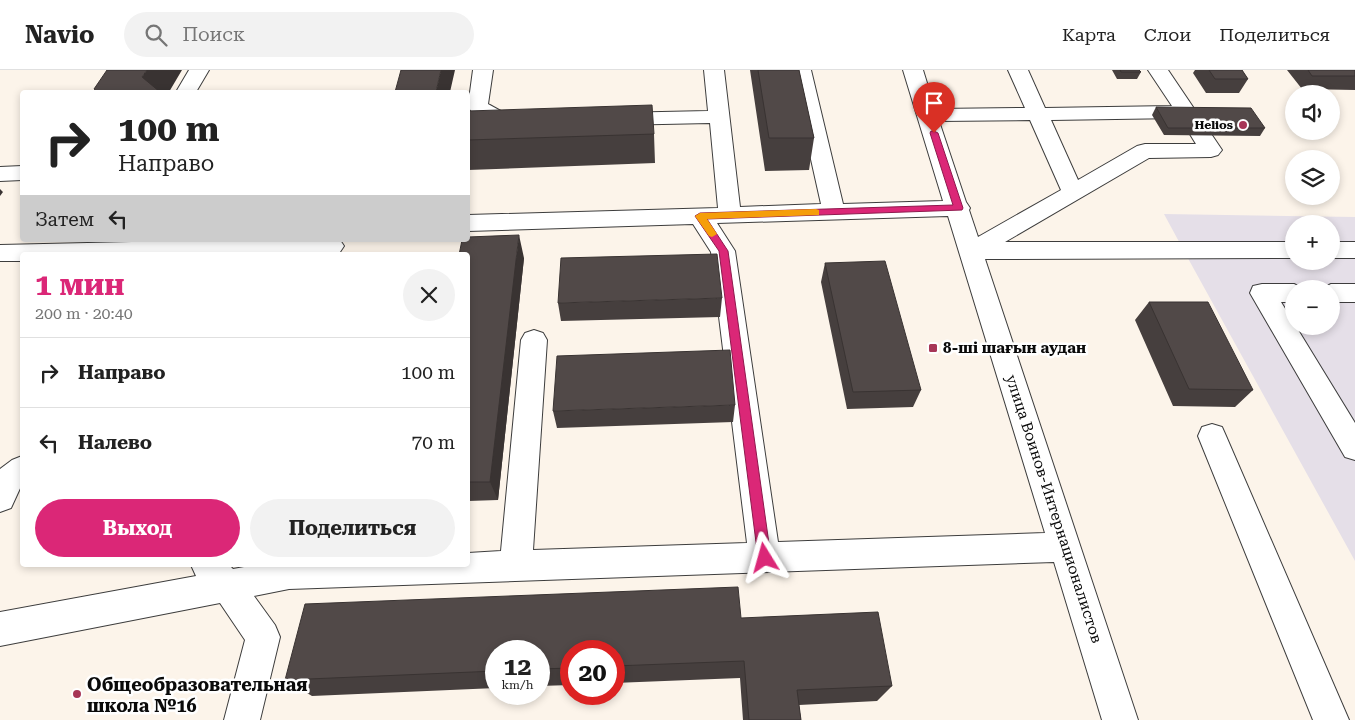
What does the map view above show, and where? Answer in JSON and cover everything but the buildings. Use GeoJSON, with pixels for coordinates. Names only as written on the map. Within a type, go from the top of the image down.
{"type":"FeatureCollection","features":[{"type":"Feature","properties":{"kind":"street"},"geometry":{"type":"LineString","coordinates":[[187,90],[199,70]]}},
{"type":"Feature","properties":{"kind":"street"},"geometry":{"type":"LineString","coordinates":[[483,70],[478,107],[504,121],[543,120]]}},
{"type":"Feature","properties":{"kind":"street"},"geometry":{"type":"LineString","coordinates":[[714,70],[730,215]]}},
{"type":"Feature","properties":{"kind":"street"},"geometry":{"type":"LineString","coordinates":[[801,70],[834,212]]}},
{"type":"Feature","properties":{"kind":"street","name":"улица Воинов-Интернационалистов"},"geometry":{"type":"LineString","coordinates":[[913,70],[959,208],[1120,720]]}},
{"type":"Feature","properties":{"kind":"street"},"geometry":{"type":"LineString","coordinates":[[1018,70],[1073,192]]}},
{"type":"Feature","properties":{"kind":"street"},"geometry":{"type":"LineString","coordinates":[[972,251],[1145,151],[1211,150],[1158,70]]}},
{"type":"Feature","properties":{"kind":"street"},"geometry":{"type":"LineString","coordinates":[[928,115],[1186,112]]}},
{"type":"Feature","properties":{"kind":"street"},"geometry":{"type":"LineString","coordinates":[[591,119],[718,116]]}},
{"type":"Feature","properties":{"kind":"street"},"geometry":{"type":"LineString","coordinates":[[0,174],[20,173]]}},
{"type":"Feature","properties":{"kind":"street"},"geometry":{"type":"LineString","coordinates":[[470,223],[959,208]]}},
{"type":"Feature","properties":{"kind":"street"},"geometry":{"type":"LineString","coordinates":[[700,216],[723,251],[765,558]]}},
{"type":"Feature","properties":{"kind":"street"},"geometry":{"type":"LineString","coordinates":[[56,252],[333,247]]}},
{"type":"Feature","properties":{"kind":"street"},"geometry":{"type":"LineString","coordinates":[[972,251],[1285,250]]}},
{"type":"Feature","properties":{"kind":"street"},"geometry":{"type":"LineString","coordinates":[[1340,250],[1355,250]]}},
{"type":"Feature","properties":{"kind":"street"},"geometry":{"type":"LineString","coordinates":[[0,253],[20,253]]}},
{"type":"Feature","properties":{"kind":"street"},"geometry":{"type":"LineString","coordinates":[[1285,293],[1262,293],[1285,331]]}},
{"type":"Feature","properties":{"kind":"street"},"geometry":{"type":"LineString","coordinates":[[1287,335],[1355,448]]}},
{"type":"Feature","properties":{"kind":"street"},"geometry":{"type":"LineString","coordinates":[[516,566],[534,340]]}},
{"type":"Feature","properties":{"kind":"street"},"geometry":{"type":"LineString","coordinates":[[1212,436],[1331,720]]}},
{"type":"Feature","properties":{"kind":"street"},"geometry":{"type":"LineString","coordinates":[[0,498],[12,475],[20,470]]}},
{"type":"Feature","properties":{"kind":"street"},"geometry":{"type":"LineString","coordinates":[[470,567],[1066,547]]}},
{"type":"Feature","properties":{"kind":"street"},"geometry":{"type":"LineString","coordinates":[[0,629],[217,576],[451,567]]}},
{"type":"Feature","properties":{"kind":"street"},"geometry":{"type":"LineString","coordinates":[[217,576],[262,637],[242,720]]}},
{"type":"Feature","properties":{"kind":"shaded area"},"geometry":{"type":"Polygon","coordinates":[[[1164,214],[1285,216],[1285,270],[1340,270],[1340,217],[1355,217],[1355,561],[1164,214]]]}},
{"type":"Feature","properties":{"kind":"slow traffic"},"geometry":{"type":"LineString","coordinates":[[712,234],[700,216],[816,212]]}},
{"type":"Feature","properties":{"kind":"place","name":"Helios"},"geometry":{"type":"Point","coordinates":[1243,125]}},
{"type":"Feature","properties":{"kind":"place","name":"8-ші шағын аудан"},"geometry":{"type":"Point","coordinates":[933,348]}},
{"type":"Feature","properties":{"kind":"place","name":"Общеобразовательная школа №16"},"geometry":{"type":"Point","coordinates":[77,694]}},
{"type":"Feature","properties":{"kind":"route"},"geometry":{"type":"LineString","coordinates":[[765,558],[723,251],[700,216],[959,208],[934,133]]}}]}
